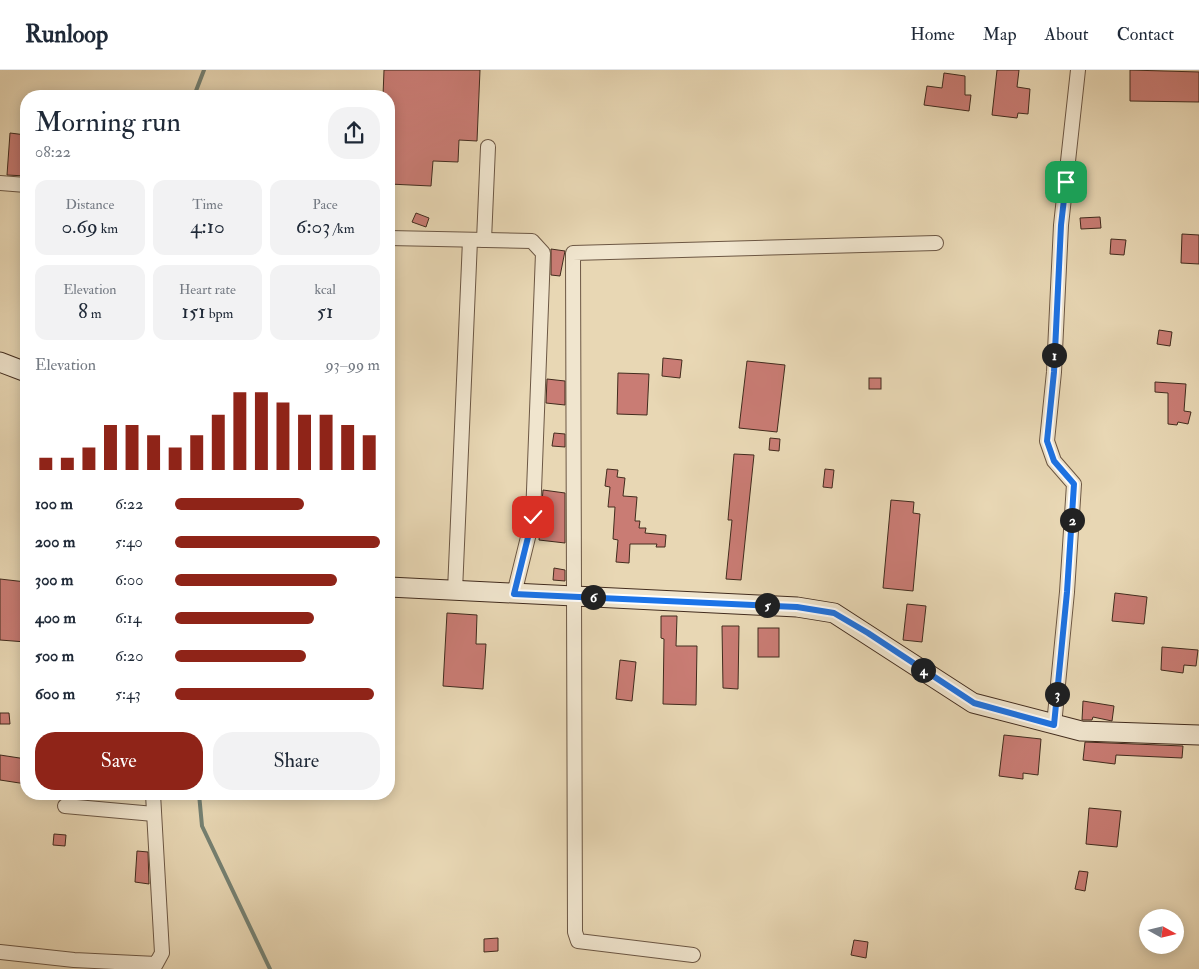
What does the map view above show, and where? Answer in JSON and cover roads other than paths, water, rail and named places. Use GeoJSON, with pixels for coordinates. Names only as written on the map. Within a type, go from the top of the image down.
{"type":"FeatureCollection","features":[{"type":"Feature","properties":{"kind":"main road"},"geometry":{"type":"LineString","coordinates":[[0,362],[20,370]]}},
{"type":"Feature","properties":{"kind":"main road"},"geometry":{"type":"LineString","coordinates":[[395,587],[797,607],[834,613],[868,633],[974,703],[1081,731],[1199,735]]}},
{"type":"Feature","properties":{"kind":"street"},"geometry":{"type":"LineString","coordinates":[[1054,725],[1067,592],[1074,484],[1054,461],[1047,441],[1054,372],[1061,225],[1078,70]]}},
{"type":"Feature","properties":{"kind":"street"},"geometry":{"type":"LineString","coordinates":[[484,240],[488,147]]}},
{"type":"Feature","properties":{"kind":"street"},"geometry":{"type":"LineString","coordinates":[[0,183],[20,185]]}},
{"type":"Feature","properties":{"kind":"street"},"geometry":{"type":"LineString","coordinates":[[395,238],[532,241],[542,253],[533,517],[514,594]]}},
{"type":"Feature","properties":{"kind":"street"},"geometry":{"type":"LineString","coordinates":[[455,591],[470,240]]}},
{"type":"Feature","properties":{"kind":"street"},"geometry":{"type":"LineString","coordinates":[[693,954],[578,941],[575,932],[573,253],[936,243]]}},
{"type":"Feature","properties":{"kind":"street"},"geometry":{"type":"LineString","coordinates":[[0,952],[74,960],[156,964],[162,953],[153,800]]}},
{"type":"Feature","properties":{"kind":"street"},"geometry":{"type":"LineString","coordinates":[[65,806],[154,814]]}},
{"type":"Feature","properties":{"kind":"waterway"},"geometry":{"type":"LineString","coordinates":[[196,90],[204,70]]}},
{"type":"Feature","properties":{"kind":"waterway"},"geometry":{"type":"LineString","coordinates":[[200,800],[202,826],[270,969]]}}]}
